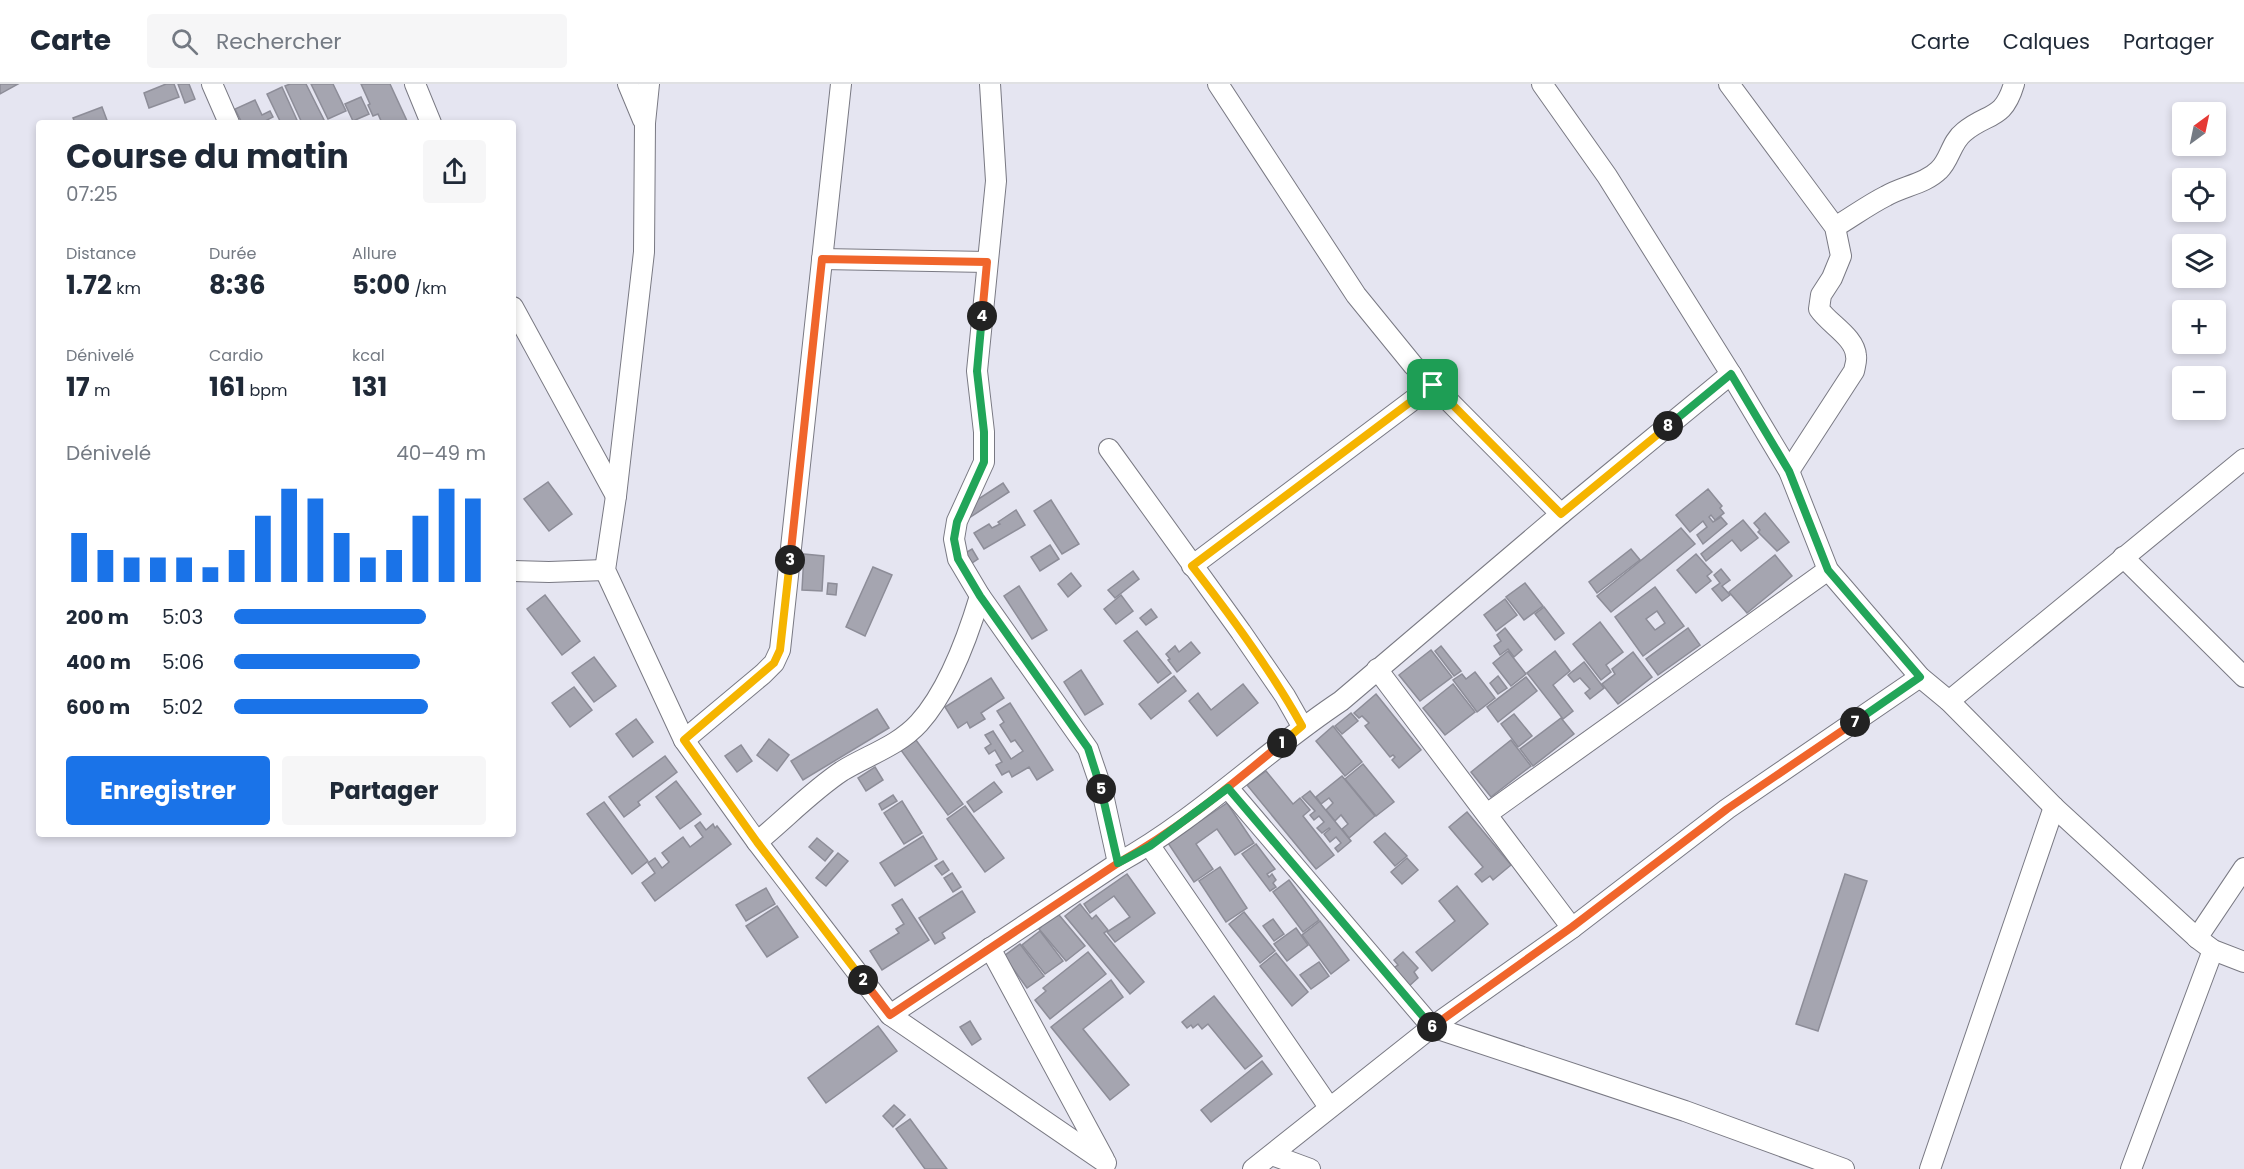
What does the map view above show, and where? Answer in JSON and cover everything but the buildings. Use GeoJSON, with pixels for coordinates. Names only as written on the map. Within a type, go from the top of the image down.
{"type":"FeatureCollection","features":[{"type":"Feature","properties":{"kind":"street"},"geometry":{"type":"LineString","coordinates":[[212,84],[227,120]]}},
{"type":"Feature","properties":{"kind":"street"},"geometry":{"type":"LineString","coordinates":[[415,84],[430,120]]}},
{"type":"Feature","properties":{"kind":"street"},"geometry":{"type":"LineString","coordinates":[[628,84],[645,123]]}},
{"type":"Feature","properties":{"kind":"street"},"geometry":{"type":"LineString","coordinates":[[649,84],[645,123],[645,252],[605,570],[684,740],[757,842],[890,1015],[1108,1166]]}},
{"type":"Feature","properties":{"kind":"street"},"geometry":{"type":"LineString","coordinates":[[684,740],[763,674],[774,663],[780,650],[841,84]]}},
{"type":"Feature","properties":{"kind":"street"},"geometry":{"type":"LineString","coordinates":[[990,84],[996,182],[977,371],[984,432],[984,462],[957,522],[954,539],[958,559],[980,596],[1088,748],[1102,790],[1118,863]]}},
{"type":"Feature","properties":{"kind":"street"},"geometry":{"type":"LineString","coordinates":[[1218,84],[1356,294],[1413,365],[1561,514]]}},
{"type":"Feature","properties":{"kind":"street"},"geometry":{"type":"LineString","coordinates":[[1542,84],[1607,176],[1789,471],[1828,570],[1920,677],[1949,701],[2054,807],[2197,938],[2213,950],[2244,962]]}},
{"type":"Feature","properties":{"kind":"street"},"geometry":{"type":"LineString","coordinates":[[1835,227],[1887,195],[1930,177],[1941,168],[1961,134],[1975,124],[1990,119],[2004,108],[2014,84]]}},
{"type":"Feature","properties":{"kind":"street"},"geometry":{"type":"LineString","coordinates":[[1733,86],[1835,227],[1841,256],[1832,278],[1821,295],[1819,309],[1825,319],[1851,342],[1856,355],[1854,371],[1789,471]]}},
{"type":"Feature","properties":{"kind":"street"},"geometry":{"type":"LineString","coordinates":[[822,259],[987,262]]}},
{"type":"Feature","properties":{"kind":"street"},"geometry":{"type":"LineString","coordinates":[[516,313],[616,496]]}},
{"type":"Feature","properties":{"kind":"street"},"geometry":{"type":"LineString","coordinates":[[890,1015],[1118,863],[1150,846],[1228,788],[1302,726],[1341,701],[1561,514],[1731,374]]}},
{"type":"Feature","properties":{"kind":"street"},"geometry":{"type":"LineString","coordinates":[[1192,566],[1433,385]]}},
{"type":"Feature","properties":{"kind":"street"},"geometry":{"type":"LineString","coordinates":[[1109,449],[1285,696],[1302,726]]}},
{"type":"Feature","properties":{"kind":"street"},"geometry":{"type":"LineString","coordinates":[[1949,701],[2244,459]]}},
{"type":"Feature","properties":{"kind":"street"},"geometry":{"type":"LineString","coordinates":[[2123,557],[2244,677]]}},
{"type":"Feature","properties":{"kind":"street"},"geometry":{"type":"LineString","coordinates":[[516,571],[605,570]]}},
{"type":"Feature","properties":{"kind":"street"},"geometry":{"type":"LineString","coordinates":[[1487,814],[1828,570]]}},
{"type":"Feature","properties":{"kind":"street"},"geometry":{"type":"LineString","coordinates":[[757,842],[839,773],[897,741],[919,723],[940,694],[948,678],[969,633],[980,596]]}},
{"type":"Feature","properties":{"kind":"street"},"geometry":{"type":"LineString","coordinates":[[1377,669],[1572,927]]}},
{"type":"Feature","properties":{"kind":"street"},"geometry":{"type":"LineString","coordinates":[[1253,1169],[1432,1027],[1572,927],[1727,809],[1920,677]]}},
{"type":"Feature","properties":{"kind":"street"},"geometry":{"type":"LineString","coordinates":[[1228,788],[1432,1027],[1685,1111],[1844,1169]]}},
{"type":"Feature","properties":{"kind":"street"},"geometry":{"type":"LineString","coordinates":[[1930,1169],[2054,807]]}},
{"type":"Feature","properties":{"kind":"street"},"geometry":{"type":"LineString","coordinates":[[1150,846],[1329,1107]]}},
{"type":"Feature","properties":{"kind":"street"},"geometry":{"type":"LineString","coordinates":[[2197,938],[2244,868]]}},
{"type":"Feature","properties":{"kind":"street"},"geometry":{"type":"LineString","coordinates":[[990,948],[1108,1166]]}},
{"type":"Feature","properties":{"kind":"street"},"geometry":{"type":"LineString","coordinates":[[2131,1169],[2213,950]]}},
{"type":"Feature","properties":{"kind":"street"},"geometry":{"type":"LineString","coordinates":[[1272,1155],[1310,1169]]}},
{"type":"Feature","properties":{"kind":"route"},"geometry":{"type":"LineString","coordinates":[[1433,385],[1192,566],[1241,632],[1285,696],[1302,726],[1228,788],[1150,846],[1118,863],[890,1015],[757,842],[684,740],[763,674],[774,663],[780,650],[822,259],[987,262],[977,371],[984,432],[984,462],[957,522],[954,539],[958,559],[980,596],[1088,748],[1102,790],[1118,863],[1150,846],[1189,817],[1228,788],[1432,1027],[1572,927],[1727,809],[1920,677],[1828,570],[1789,471],[1731,374],[1561,514],[1433,385]]}}]}
